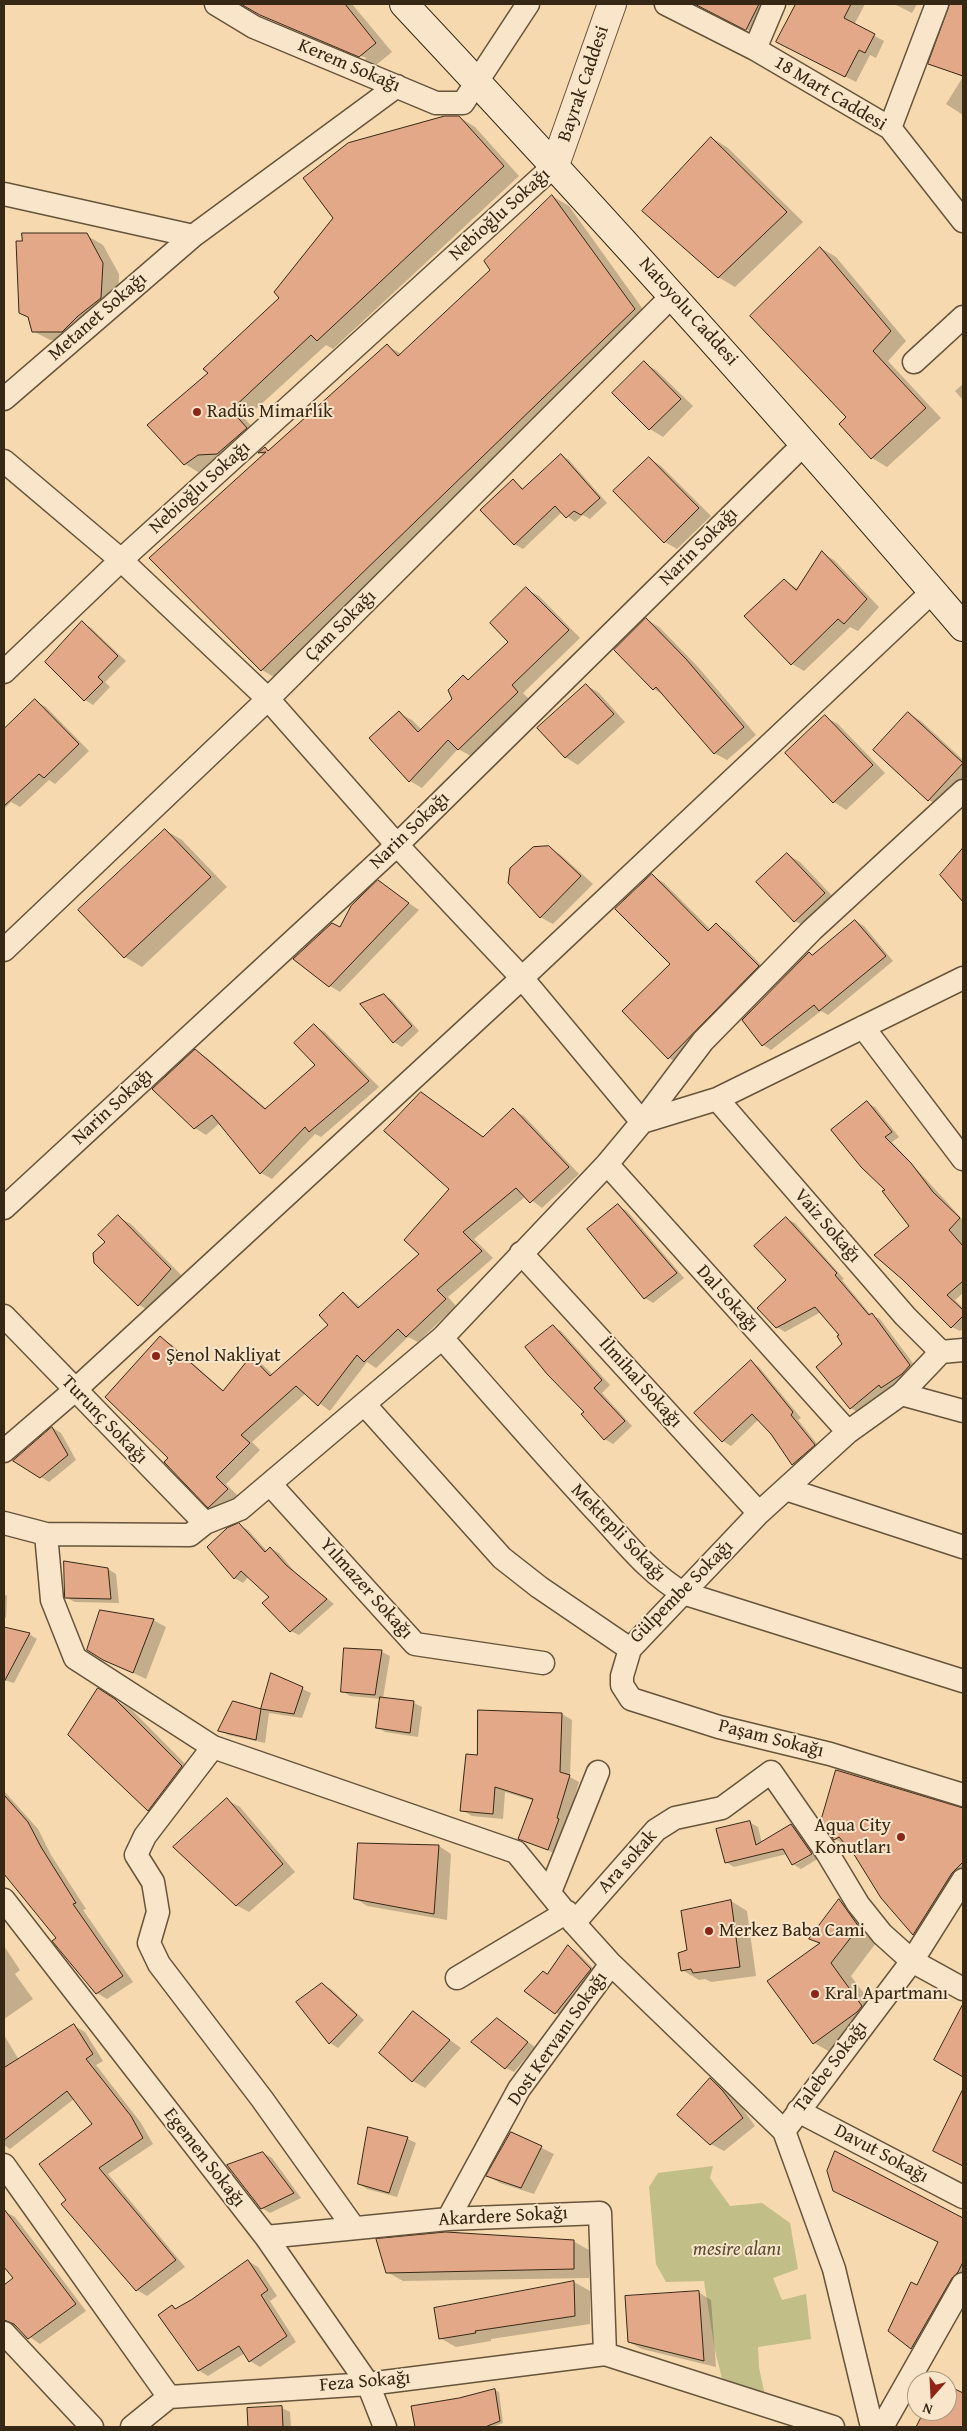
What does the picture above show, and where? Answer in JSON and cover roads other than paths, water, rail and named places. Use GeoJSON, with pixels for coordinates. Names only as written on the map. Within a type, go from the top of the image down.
{"type":"FeatureCollection","features":[{"type":"Feature","properties":{"kind":"main road","name":"Natoyolu Caddesi"},"geometry":{"type":"LineString","coordinates":[[404,4],[555,165],[672,295],[804,443],[963,627]]}},
{"type":"Feature","properties":{"kind":"main road","name":"Bayrak Caddesi"},"geometry":{"type":"LineString","coordinates":[[555,165],[612,4]]}},
{"type":"Feature","properties":{"kind":"street","name":"Kerem Sokağı"},"geometry":{"type":"LineString","coordinates":[[216,4],[254,27],[436,103],[463,103],[478,83]]}},
{"type":"Feature","properties":{"kind":"street"},"geometry":{"type":"LineString","coordinates":[[478,83],[528,4]]}},
{"type":"Feature","properties":{"kind":"street","name":"18 Mart Caddesi"},"geometry":{"type":"LineString","coordinates":[[666,4],[755,50],[890,128],[963,221]]}},
{"type":"Feature","properties":{"kind":"street"},"geometry":{"type":"LineString","coordinates":[[755,50],[774,4]]}},
{"type":"Feature","properties":{"kind":"street"},"geometry":{"type":"LineString","coordinates":[[890,128],[937,4]]}},
{"type":"Feature","properties":{"kind":"street","name":"Metanet Sokağı"},"geometry":{"type":"LineString","coordinates":[[4,399],[193,236],[397,86]]}},
{"type":"Feature","properties":{"kind":"street","name":"Nebioğlu Sokağı"},"geometry":{"type":"LineString","coordinates":[[4,672],[121,560],[555,165]]}},
{"type":"Feature","properties":{"kind":"street"},"geometry":{"type":"LineString","coordinates":[[4,194],[193,236]]}},
{"type":"Feature","properties":{"kind":"street","name":"Çam Sokağı"},"geometry":{"type":"LineString","coordinates":[[4,950],[268,699],[672,295]]}},
{"type":"Feature","properties":{"kind":"street"},"geometry":{"type":"LineString","coordinates":[[914,362],[963,318]]}},
{"type":"Feature","properties":{"kind":"street","name":"Narin Sokağı"},"geometry":{"type":"LineString","coordinates":[[4,1208],[397,845],[804,443]]}},
{"type":"Feature","properties":{"kind":"street"},"geometry":{"type":"LineString","coordinates":[[4,461],[121,560],[268,699],[397,845],[522,978],[642,1122]]}},
{"type":"Feature","properties":{"kind":"street"},"geometry":{"type":"LineString","coordinates":[[4,1451],[75,1390],[522,978],[933,591]]}},
{"type":"Feature","properties":{"kind":"street"},"geometry":{"type":"LineString","coordinates":[[4,1523],[46,1534],[190,1535],[205,1523],[240,1509],[442,1338],[607,1164],[642,1122],[702,1041],[812,930],[963,791]]}},
{"type":"Feature","properties":{"kind":"street"},"geometry":{"type":"LineString","coordinates":[[642,1122],[717,1098],[963,978]]}},
{"type":"Feature","properties":{"kind":"street"},"geometry":{"type":"LineString","coordinates":[[863,1027],[963,1159]]}},
{"type":"Feature","properties":{"kind":"street","name":"Vaiz Sokağı"},"geometry":{"type":"LineString","coordinates":[[717,1098],[905,1316],[941,1352]]}},
{"type":"Feature","properties":{"kind":"street","name":"Dal Sokağı"},"geometry":{"type":"LineString","coordinates":[[607,1164],[848,1432]]}},
{"type":"Feature","properties":{"kind":"street","name":"İlmihal Sokağı"},"geometry":{"type":"LineString","coordinates":[[521,1253],[759,1513]]}},
{"type":"Feature","properties":{"kind":"street","name":"Turunç Sokağı"},"geometry":{"type":"LineString","coordinates":[[4,1316],[205,1523]]}},
{"type":"Feature","properties":{"kind":"street","name":"Mektepli Sokağı"},"geometry":{"type":"LineString","coordinates":[[442,1338],[576,1490],[650,1569],[667,1584],[683,1593],[963,1681]]}},
{"type":"Feature","properties":{"kind":"street"},"geometry":{"type":"LineString","coordinates":[[941,1352],[963,1350]]}},
{"type":"Feature","properties":{"kind":"street","name":"Gülpembe Sokağı"},"geometry":{"type":"LineString","coordinates":[[365,1405],[502,1558],[539,1587],[630,1649],[759,1513],[848,1432],[901,1394],[941,1352]]}},
{"type":"Feature","properties":{"kind":"street"},"geometry":{"type":"LineString","coordinates":[[901,1394],[963,1411]]}},
{"type":"Feature","properties":{"kind":"street","name":"Yılmazer Sokağı"},"geometry":{"type":"LineString","coordinates":[[270,1484],[415,1644],[543,1663]]}},
{"type":"Feature","properties":{"kind":"street"},"geometry":{"type":"LineString","coordinates":[[786,1489],[963,1547]]}},
{"type":"Feature","properties":{"kind":"street"},"geometry":{"type":"LineString","coordinates":[[46,1534],[52,1600],[75,1658],[214,1747],[516,1852],[570,1918],[611,1964],[784,2132],[834,2269],[872,2427]]}},
{"type":"Feature","properties":{"kind":"street","name":"Paşam Sokağı"},"geometry":{"type":"LineString","coordinates":[[630,1649],[622,1676],[622,1685],[631,1699],[719,1727],[830,1754],[963,1795]]}},
{"type":"Feature","properties":{"kind":"street"},"geometry":{"type":"LineString","coordinates":[[778,1742],[772,1772],[828,1854],[858,1904],[882,1934],[912,1961],[963,1989]]}},
{"type":"Feature","properties":{"kind":"street"},"geometry":{"type":"LineString","coordinates":[[214,1747],[145,1836],[136,1855],[154,1882],[158,1912],[149,1943],[159,1964],[262,2099],[354,2228]]}},
{"type":"Feature","properties":{"kind":"street"},"geometry":{"type":"LineString","coordinates":[[550,1892],[598,1772]]}},
{"type":"Feature","properties":{"kind":"street","name":"Ara sokak"},"geometry":{"type":"LineString","coordinates":[[457,1978],[570,1918],[666,1822],[722,1808],[772,1772]]}},
{"type":"Feature","properties":{"kind":"street","name":"Talebe Sokağı"},"geometry":{"type":"LineString","coordinates":[[784,2132],[912,1961],[963,1880]]}},
{"type":"Feature","properties":{"kind":"street","name":"Egemen Sokağı"},"geometry":{"type":"LineString","coordinates":[[4,1900],[266,2237],[368,2384],[385,2427]]}},
{"type":"Feature","properties":{"kind":"street","name":"Dost Kervanı Sokağı"},"geometry":{"type":"LineString","coordinates":[[448,2219],[519,2089],[611,1964]]}},
{"type":"Feature","properties":{"kind":"street","name":"Davut Sokağı"},"geometry":{"type":"LineString","coordinates":[[798,2111],[963,2197]]}},
{"type":"Feature","properties":{"kind":"street"},"geometry":{"type":"LineString","coordinates":[[4,2165],[169,2397],[132,2427]]}},
{"type":"Feature","properties":{"kind":"street","name":"Akardere Sokağı"},"geometry":{"type":"LineString","coordinates":[[266,2237],[448,2219],[600,2213],[605,2354]]}},
{"type":"Feature","properties":{"kind":"street"},"geometry":{"type":"LineString","coordinates":[[882,2427],[963,2284]]}},
{"type":"Feature","properties":{"kind":"street"},"geometry":{"type":"LineString","coordinates":[[4,2333],[92,2427]]}},
{"type":"Feature","properties":{"kind":"street","name":"Feza Sokağı"},"geometry":{"type":"LineString","coordinates":[[169,2397],[368,2384],[605,2354],[833,2427]]}},
{"type":"Feature","properties":{"kind":"place","name":"Radüs Mimarlık"},"geometry":{"type":"Point","coordinates":[197,412]}},
{"type":"Feature","properties":{"kind":"place","name":"Şenol Nakliyat"},"geometry":{"type":"Point","coordinates":[156,1356]}},
{"type":"Feature","properties":{"kind":"place","name":"Aqua City Konutları"},"geometry":{"type":"Point","coordinates":[901,1837]}},
{"type":"Feature","properties":{"kind":"place","name":"Merkez Baba Cami"},"geometry":{"type":"Point","coordinates":[709,1931]}},
{"type":"Feature","properties":{"kind":"place","name":"Kral Apartmanı"},"geometry":{"type":"Point","coordinates":[815,1994]}},
{"type":"Feature","properties":{"kind":"park label","name":"mesire alanı"},"geometry":{"type":"Point","coordinates":[737,2250]}}]}
